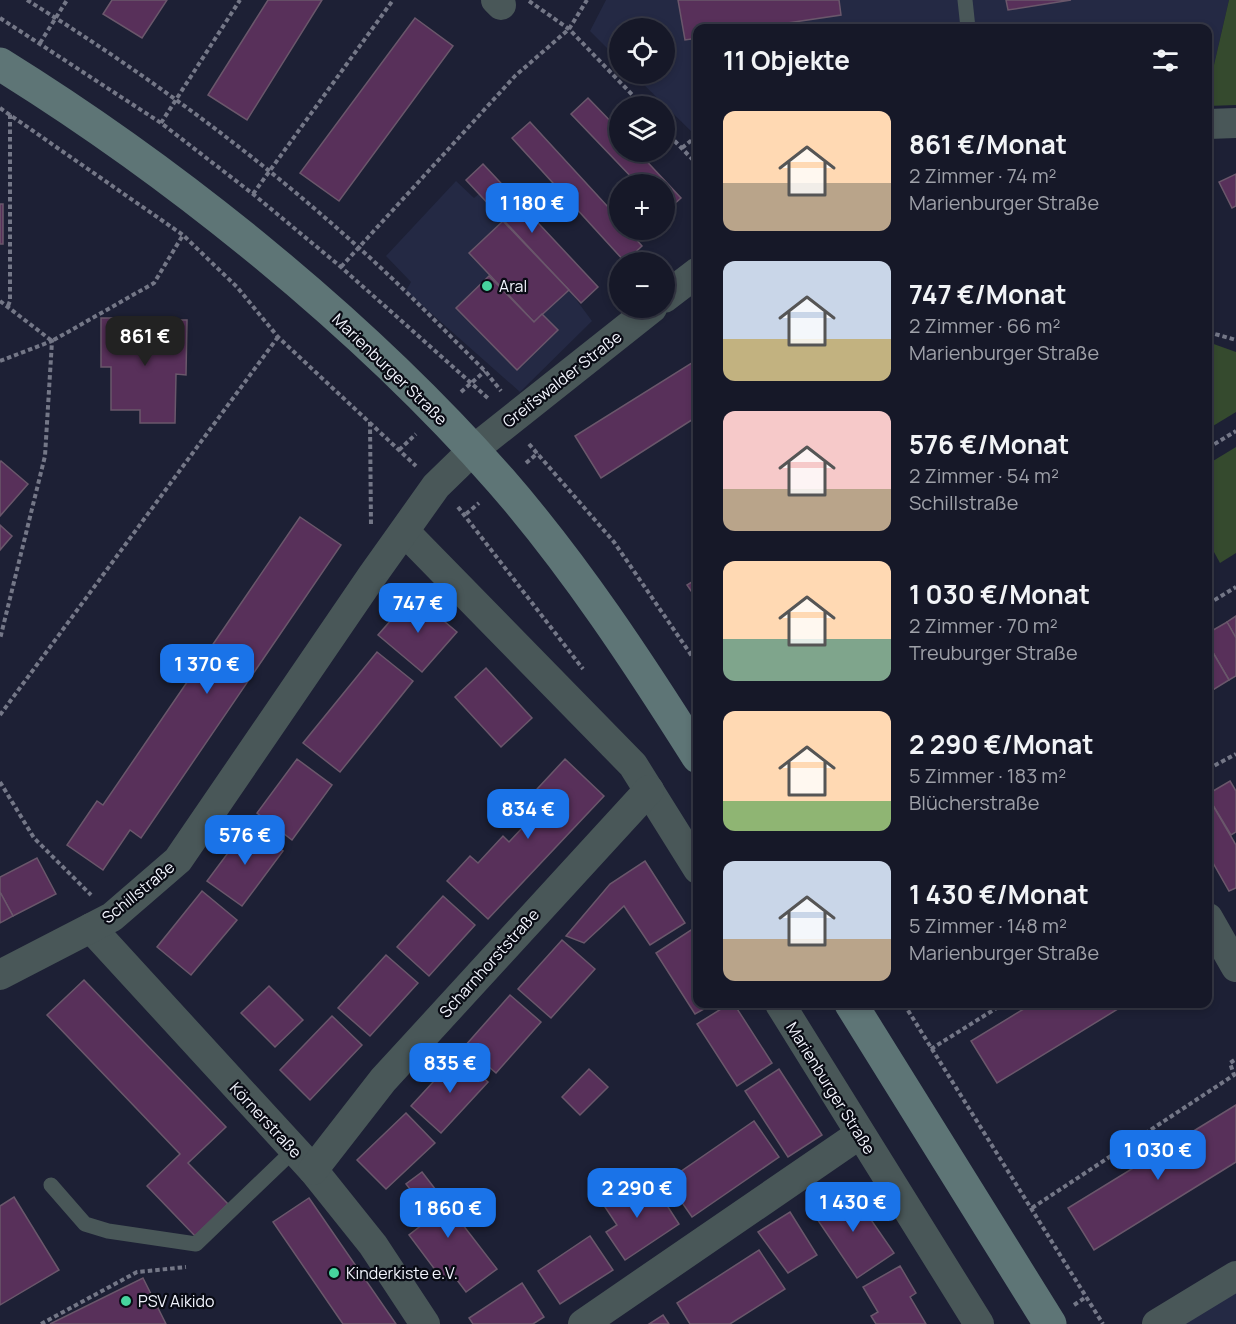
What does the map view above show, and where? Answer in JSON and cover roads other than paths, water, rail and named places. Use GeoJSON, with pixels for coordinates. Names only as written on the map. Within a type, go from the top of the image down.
{"type":"FeatureCollection","features":[{"type":"Feature","properties":{"kind":"main road","name":"Marienburger Straße"},"geometry":{"type":"LineString","coordinates":[[0,64],[113,140],[241,237],[342,322],[473,450],[502,482],[574,574],[639,664],[693,749]]}},
{"type":"Feature","properties":{"kind":"main road"},"geometry":{"type":"LineString","coordinates":[[853,1008],[1050,1324]]}},
{"type":"Feature","properties":{"kind":"street"},"geometry":{"type":"LineString","coordinates":[[1212,124],[1236,123]]}},
{"type":"Feature","properties":{"kind":"street"},"geometry":{"type":"LineString","coordinates":[[675,290],[693,276]]}},
{"type":"Feature","properties":{"kind":"street","name":"Greifswalder Straße"},"geometry":{"type":"LineString","coordinates":[[473,450],[639,318]]}},
{"type":"Feature","properties":{"kind":"street","name":"Schillstraße"},"geometry":{"type":"LineString","coordinates":[[0,975],[102,923],[178,860],[436,486],[473,450]]}},
{"type":"Feature","properties":{"kind":"street"},"geometry":{"type":"LineString","coordinates":[[405,532],[633,765],[693,861]]}},
{"type":"Feature","properties":{"kind":"street","name":"Scharnhorststraße"},"geometry":{"type":"LineString","coordinates":[[303,1160],[383,1080],[649,790]]}},
{"type":"Feature","properties":{"kind":"street","name":"Körnerstraße"},"geometry":{"type":"LineString","coordinates":[[102,923],[373,1245],[425,1324]]}},
{"type":"Feature","properties":{"kind":"street"},"geometry":{"type":"LineString","coordinates":[[1212,925],[1236,967]]}},
{"type":"Feature","properties":{"kind":"street","name":"Marienburger Straße"},"geometry":{"type":"LineString","coordinates":[[782,1008],[979,1324]]}},
{"type":"Feature","properties":{"kind":"street"},"geometry":{"type":"LineString","coordinates":[[583,1324],[860,1134]]}},
{"type":"Feature","properties":{"kind":"street"},"geometry":{"type":"LineString","coordinates":[[1157,1324],[1236,1276]]}},
{"type":"Feature","properties":{"kind":"lane"},"geometry":{"type":"LineString","coordinates":[[965,0],[968,24]]}},
{"type":"Feature","properties":{"kind":"lane"},"geometry":{"type":"LineString","coordinates":[[51,1185],[85,1224],[108,1231],[196,1244],[303,1160]]}},
{"type":"Feature","properties":{"kind":"place","name":"Aral"},"geometry":{"type":"Point","coordinates":[487,286]}},
{"type":"Feature","properties":{"kind":"place","name":"Kinderkiste e.V."},"geometry":{"type":"Point","coordinates":[334,1273]}},
{"type":"Feature","properties":{"kind":"place","name":"PSV Aikido"},"geometry":{"type":"Point","coordinates":[126,1301]}}]}
